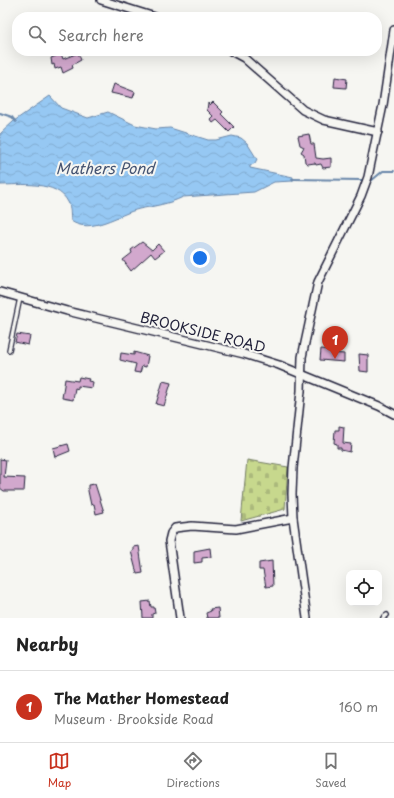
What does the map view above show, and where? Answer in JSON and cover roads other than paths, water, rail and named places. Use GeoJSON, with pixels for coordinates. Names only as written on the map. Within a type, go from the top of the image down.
{"type":"FeatureCollection","features":[{"type":"Feature","properties":{"kind":"street"},"geometry":{"type":"LineString","coordinates":[[101,0],[139,12]]}},
{"type":"Feature","properties":{"kind":"street"},"geometry":{"type":"LineString","coordinates":[[308,618],[293,518],[293,468],[301,391],[300,375],[302,357],[318,282],[365,187],[378,132],[394,30]]}},
{"type":"Feature","properties":{"kind":"street"},"geometry":{"type":"LineString","coordinates":[[240,56],[303,110],[324,120],[378,132]]}},
{"type":"Feature","properties":{"kind":"street","name":"BROOKSIDE ROAD"},"geometry":{"type":"LineString","coordinates":[[0,292],[244,354],[279,365],[300,375],[379,406],[394,414]]}},
{"type":"Feature","properties":{"kind":"street"},"geometry":{"type":"LineString","coordinates":[[180,618],[169,541],[171,533],[176,528],[192,526],[236,529],[293,518]]}},
{"type":"Feature","properties":{"kind":"lane"},"geometry":{"type":"LineString","coordinates":[[9,350],[20,298]]}},
{"type":"Feature","properties":{"kind":"lane"},"geometry":{"type":"LineString","coordinates":[[383,618],[387,615]]}},
{"type":"Feature","properties":{"kind":"water","name":"Mathers Pond"},"geometry":{"type":"Polygon","coordinates":[[[50,96],[61,108],[88,118],[108,112],[135,125],[156,129],[170,128],[208,140],[216,140],[232,136],[241,138],[247,143],[257,159],[255,163],[250,166],[250,168],[293,177],[293,181],[274,182],[254,192],[183,197],[167,203],[139,209],[96,225],[79,225],[71,221],[69,204],[63,195],[56,190],[37,185],[0,185],[0,134],[14,121],[50,96]]]}},
{"type":"Feature","properties":{"kind":"waterway"},"geometry":{"type":"LineString","coordinates":[[0,113],[12,117],[16,122]]}},
{"type":"Feature","properties":{"kind":"waterway"},"geometry":{"type":"LineString","coordinates":[[371,181],[383,171],[394,171]]}},
{"type":"Feature","properties":{"kind":"waterway"},"geometry":{"type":"LineString","coordinates":[[292,179],[362,180]]}},
{"type":"Feature","properties":{"kind":"place","name":"The Mather Homestead"},"geometry":{"type":"Point","coordinates":[335,359]}}]}
